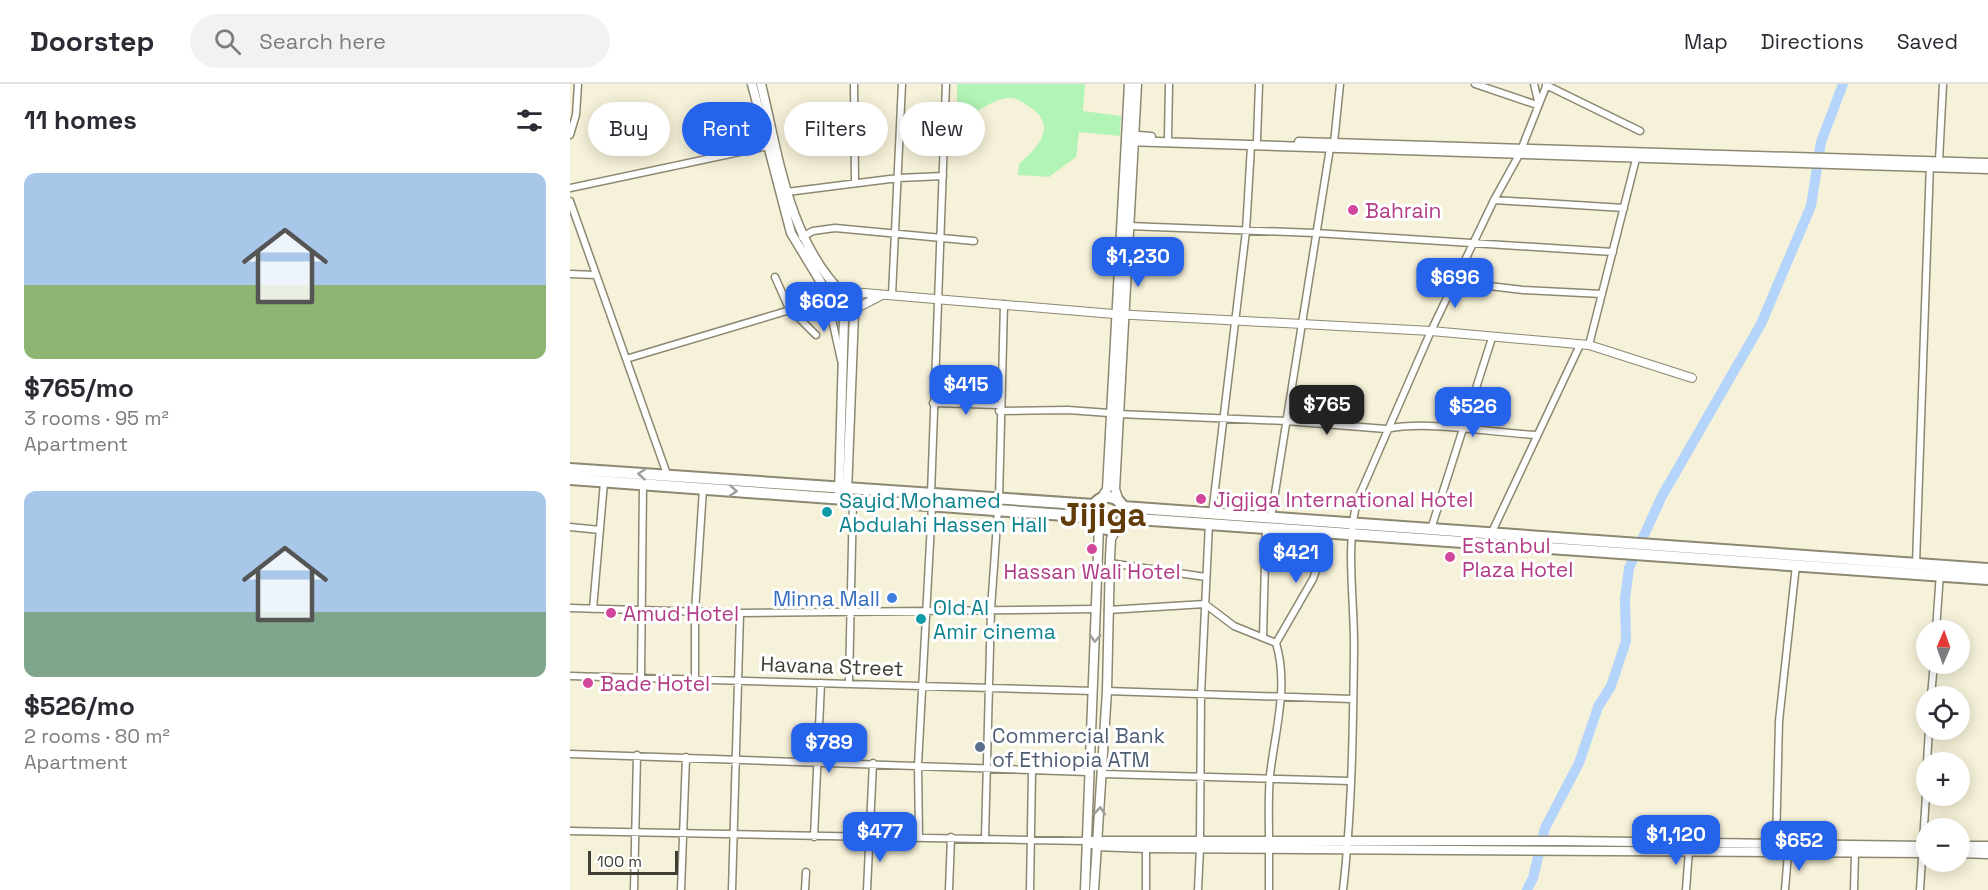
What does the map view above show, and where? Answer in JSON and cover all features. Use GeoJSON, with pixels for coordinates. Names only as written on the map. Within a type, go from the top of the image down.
{"type":"FeatureCollection","features":[{"type":"Feature","properties":{"kind":"highway"},"geometry":{"type":"LineString","coordinates":[[570,469],[669,481],[998,504],[1095,521],[1110,529],[1121,513]]}},
{"type":"Feature","properties":{"kind":"highway"},"geometry":{"type":"LineString","coordinates":[[570,479],[643,484],[669,481],[703,489],[845,494]]}},
{"type":"Feature","properties":{"kind":"highway"},"geometry":{"type":"LineString","coordinates":[[998,504],[1098,501],[1113,497],[1121,513]]}},
{"type":"Feature","properties":{"kind":"highway"},"geometry":{"type":"LineString","coordinates":[[1095,521],[1098,501]]}},
{"type":"Feature","properties":{"kind":"highway"},"geometry":{"type":"LineString","coordinates":[[1121,513],[1653,550],[1916,564],[1940,571],[1988,579]]}},
{"type":"Feature","properties":{"kind":"highway"},"geometry":{"type":"LineString","coordinates":[[1268,523],[1330,532],[1352,529],[1431,530],[1491,534],[1607,547]]}},
{"type":"Feature","properties":{"kind":"highway"},"geometry":{"type":"LineString","coordinates":[[1653,550],[1796,565],[1940,571],[1988,569]]}},
{"type":"Feature","properties":{"kind":"main road"},"geometry":{"type":"LineString","coordinates":[[752,84],[757,102]]}},
{"type":"Feature","properties":{"kind":"main road"},"geometry":{"type":"LineString","coordinates":[[761,84],[787,192],[802,237],[826,276],[846,295],[854,298],[845,494]]}},
{"type":"Feature","properties":{"kind":"main road"},"geometry":{"type":"LineString","coordinates":[[1119,314],[1128,226],[1129,84]]}},
{"type":"Feature","properties":{"kind":"main road"},"geometry":{"type":"LineString","coordinates":[[1098,501],[1107,489],[1114,413],[1129,138],[1137,84]]}},
{"type":"Feature","properties":{"kind":"main road"},"geometry":{"type":"LineString","coordinates":[[1129,138],[1254,143]]}},
{"type":"Feature","properties":{"kind":"main road"},"geometry":{"type":"LineString","coordinates":[[1129,138],[1838,162],[1988,163]]}},
{"type":"Feature","properties":{"kind":"main road"},"geometry":{"type":"LineString","coordinates":[[1520,152],[1636,159],[1776,160]]}},
{"type":"Feature","properties":{"kind":"main road"},"geometry":{"type":"LineString","coordinates":[[771,156],[791,233],[838,314],[844,317]]}},
{"type":"Feature","properties":{"kind":"main road"},"geometry":{"type":"LineString","coordinates":[[1933,163],[1988,170]]}},
{"type":"Feature","properties":{"kind":"main road"},"geometry":{"type":"LineString","coordinates":[[834,304],[838,298],[846,295]]}},
{"type":"Feature","properties":{"kind":"main road"},"geometry":{"type":"LineString","coordinates":[[844,317],[855,311]]}},
{"type":"Feature","properties":{"kind":"main road"},"geometry":{"type":"LineString","coordinates":[[844,317],[845,494]]}},
{"type":"Feature","properties":{"kind":"main road"},"geometry":{"type":"LineString","coordinates":[[1094,890],[1107,691],[1109,563],[1112,539],[1121,513],[1114,489],[1114,413]]}},
{"type":"Feature","properties":{"kind":"main road"},"geometry":{"type":"LineString","coordinates":[[1085,890],[1085,841],[1096,609],[1095,521]]}},
{"type":"Feature","properties":{"kind":"main road"},"geometry":{"type":"LineString","coordinates":[[1085,841],[1146,848],[1200,844]]}},
{"type":"Feature","properties":{"kind":"main road"},"geometry":{"type":"LineString","coordinates":[[1098,843],[1509,845],[1689,848],[1788,853],[1916,850]]}},
{"type":"Feature","properties":{"kind":"main road"},"geometry":{"type":"LineString","coordinates":[[1689,848],[1776,845],[1916,850]]}},
{"type":"Feature","properties":{"kind":"main road"},"geometry":{"type":"LineString","coordinates":[[1970,846],[1988,846]]}},
{"type":"Feature","properties":{"kind":"main road"},"geometry":{"type":"LineString","coordinates":[[1970,854],[1988,854]]}},
{"type":"Feature","properties":{"kind":"street"},"geometry":{"type":"LineString","coordinates":[[570,135],[576,115],[578,84]]}},
{"type":"Feature","properties":{"kind":"street"},"geometry":{"type":"LineString","coordinates":[[854,84],[855,182]]}},
{"type":"Feature","properties":{"kind":"street"},"geometry":{"type":"LineString","coordinates":[[892,296],[902,84]]}},
{"type":"Feature","properties":{"kind":"street"},"geometry":{"type":"LineString","coordinates":[[919,837],[918,765],[932,499],[933,402],[946,84]]}},
{"type":"Feature","properties":{"kind":"street"},"geometry":{"type":"LineString","coordinates":[[1168,138],[1169,84]]}},
{"type":"Feature","properties":{"kind":"street"},"geometry":{"type":"LineString","coordinates":[[1198,890],[1201,694],[1206,577],[1234,319],[1246,231],[1259,84]]}},
{"type":"Feature","properties":{"kind":"street"},"geometry":{"type":"LineString","coordinates":[[1263,636],[1268,523],[1315,233],[1332,146],[1340,84]]}},
{"type":"Feature","properties":{"kind":"street"},"geometry":{"type":"LineString","coordinates":[[1475,84],[1538,103]]}},
{"type":"Feature","properties":{"kind":"street"},"geometry":{"type":"LineString","coordinates":[[1534,84],[1538,103]]}},
{"type":"Feature","properties":{"kind":"street"},"geometry":{"type":"LineString","coordinates":[[1343,890],[1348,844],[1350,781],[1352,529],[1357,501],[1386,429],[1431,331],[1494,200],[1520,152],[1547,84],[1640,131]]}},
{"type":"Feature","properties":{"kind":"street"},"geometry":{"type":"LineString","coordinates":[[1916,564],[1933,163],[1943,84]]}},
{"type":"Feature","properties":{"kind":"street"},"geometry":{"type":"LineString","coordinates":[[570,188],[721,156]]}},
{"type":"Feature","properties":{"kind":"street"},"geometry":{"type":"LineString","coordinates":[[1491,534],[1538,435],[1585,345],[1602,294],[1636,159]]}},
{"type":"Feature","properties":{"kind":"street"},"geometry":{"type":"LineString","coordinates":[[787,192],[855,182],[943,176]]}},
{"type":"Feature","properties":{"kind":"street"},"geometry":{"type":"LineString","coordinates":[[1494,200],[1624,208]]}},
{"type":"Feature","properties":{"kind":"street"},"geometry":{"type":"LineString","coordinates":[[570,201],[669,481]]}},
{"type":"Feature","properties":{"kind":"street"},"geometry":{"type":"LineString","coordinates":[[1128,226],[1315,233],[1612,252]]}},
{"type":"Feature","properties":{"kind":"street"},"geometry":{"type":"LineString","coordinates":[[802,237],[813,231],[835,228],[895,235],[940,236],[974,241]]}},
{"type":"Feature","properties":{"kind":"street"},"geometry":{"type":"LineString","coordinates":[[570,274],[596,275]]}},
{"type":"Feature","properties":{"kind":"street"},"geometry":{"type":"LineString","coordinates":[[775,277],[790,308],[816,335]]}},
{"type":"Feature","properties":{"kind":"street"},"geometry":{"type":"LineString","coordinates":[[1455,282],[1522,290],[1602,294]]}},
{"type":"Feature","properties":{"kind":"street"},"geometry":{"type":"LineString","coordinates":[[825,291],[844,369]]}},
{"type":"Feature","properties":{"kind":"street"},"geometry":{"type":"LineString","coordinates":[[846,295],[883,295],[1119,314],[1431,331],[1585,345],[1692,378]]}},
{"type":"Feature","properties":{"kind":"street"},"geometry":{"type":"LineString","coordinates":[[855,311],[883,295]]}},
{"type":"Feature","properties":{"kind":"street"},"geometry":{"type":"LineString","coordinates":[[626,359],[790,308],[795,303],[803,307],[815,304]]}},
{"type":"Feature","properties":{"kind":"street"},"geometry":{"type":"LineString","coordinates":[[985,838],[991,609],[998,504],[999,408],[1004,304]]}},
{"type":"Feature","properties":{"kind":"street"},"geometry":{"type":"LineString","coordinates":[[797,316],[803,312],[803,307]]}},
{"type":"Feature","properties":{"kind":"street"},"geometry":{"type":"LineString","coordinates":[[1431,530],[1492,338]]}},
{"type":"Feature","properties":{"kind":"street"},"geometry":{"type":"LineString","coordinates":[[933,402],[999,408],[1286,421],[1386,429],[1400,426],[1464,429],[1538,435]]}},
{"type":"Feature","properties":{"kind":"street"},"geometry":{"type":"LineString","coordinates":[[593,609],[604,482]]}},
{"type":"Feature","properties":{"kind":"street"},"geometry":{"type":"LineString","coordinates":[[641,677],[643,484]]}},
{"type":"Feature","properties":{"kind":"street"},"geometry":{"type":"LineString","coordinates":[[695,679],[695,612],[703,489]]}},
{"type":"Feature","properties":{"kind":"street"},"geometry":{"type":"LineString","coordinates":[[845,494],[849,683]]}},
{"type":"Feature","properties":{"kind":"street"},"geometry":{"type":"LineString","coordinates":[[570,528],[600,531]]}},
{"type":"Feature","properties":{"kind":"street"},"geometry":{"type":"LineString","coordinates":[[1276,643],[1313,579],[1330,532]]}},
{"type":"Feature","properties":{"kind":"street"},"geometry":{"type":"LineString","coordinates":[[1109,563],[1206,577]]}},
{"type":"Feature","properties":{"kind":"street"},"geometry":{"type":"LineString","coordinates":[[1776,845],[1779,721],[1796,565]]}},
{"type":"Feature","properties":{"kind":"street"},"geometry":{"type":"LineString","coordinates":[[1937,620],[1940,571]]}},
{"type":"Feature","properties":{"kind":"street"},"geometry":{"type":"LineString","coordinates":[[1108,610],[1205,604],[1234,626],[1276,643],[1282,663],[1282,697],[1270,778],[1269,890]]}},
{"type":"Feature","properties":{"kind":"street"},"geometry":{"type":"LineString","coordinates":[[570,608],[740,613],[1096,609]]}},
{"type":"Feature","properties":{"kind":"street"},"geometry":{"type":"LineString","coordinates":[[732,890],[735,759],[740,680],[740,613]]}},
{"type":"Feature","properties":{"kind":"street","name":"Havana Street"},"geometry":{"type":"LineString","coordinates":[[570,676],[1093,691]]}},
{"type":"Feature","properties":{"kind":"street"},"geometry":{"type":"LineString","coordinates":[[814,837],[821,683]]}},
{"type":"Feature","properties":{"kind":"street"},"geometry":{"type":"LineString","coordinates":[[1107,691],[1352,699]]}},
{"type":"Feature","properties":{"kind":"street"},"geometry":{"type":"LineString","coordinates":[[570,754],[1088,772]]}},
{"type":"Feature","properties":{"kind":"street"},"geometry":{"type":"LineString","coordinates":[[634,890],[637,755]]}},
{"type":"Feature","properties":{"kind":"street"},"geometry":{"type":"LineString","coordinates":[[681,890],[686,757]]}},
{"type":"Feature","properties":{"kind":"street"},"geometry":{"type":"LineString","coordinates":[[867,890],[873,764]]}},
{"type":"Feature","properties":{"kind":"street"},"geometry":{"type":"LineString","coordinates":[[1030,890],[1032,771]]}},
{"type":"Feature","properties":{"kind":"street"},"geometry":{"type":"LineString","coordinates":[[1102,774],[1350,781]]}},
{"type":"Feature","properties":{"kind":"street"},"geometry":{"type":"LineString","coordinates":[[570,831],[1085,841]]}},
{"type":"Feature","properties":{"kind":"street"},"geometry":{"type":"LineString","coordinates":[[949,890],[951,837]]}},
{"type":"Feature","properties":{"kind":"street"},"geometry":{"type":"LineString","coordinates":[[1146,848],[1146,890]]}},
{"type":"Feature","properties":{"kind":"street"},"geometry":{"type":"LineString","coordinates":[[1686,890],[1689,848]]}},
{"type":"Feature","properties":{"kind":"street"},"geometry":{"type":"LineString","coordinates":[[1785,890],[1788,853]]}},
{"type":"Feature","properties":{"kind":"street"},"geometry":{"type":"LineString","coordinates":[[1854,890],[1855,853]]}},
{"type":"Feature","properties":{"kind":"street"},"geometry":{"type":"LineString","coordinates":[[805,890],[806,872]]}},
{"type":"Feature","properties":{"kind":"street"},"geometry":{"type":"LineString","coordinates":[[1920,890],[1922,872]]}},
{"type":"Feature","properties":{"kind":"green space"},"geometry":{"type":"Polygon","coordinates":[[[957,84],[1085,84],[1083,111],[1121,116],[1120,136],[1079,132],[1076,157],[1049,177],[1018,175],[1019,164],[1042,137],[1043,122],[1039,115],[1024,103],[1013,98],[1006,98],[985,107],[985,102],[957,102],[957,84]]]}},
{"type":"Feature","properties":{"kind":"waterway"},"geometry":{"type":"LineString","coordinates":[[1527,890],[1533,878],[1545,828],[1579,763],[1598,707],[1611,686],[1626,641],[1625,599],[1629,568],[1662,496],[1761,324],[1811,206],[1821,142],[1843,84]]}},
{"type":"Feature","properties":{"kind":"place","name":"Bahrain"},"geometry":{"type":"Point","coordinates":[1353,210]}},
{"type":"Feature","properties":{"kind":"place","name":"Jigjiga International Hotel"},"geometry":{"type":"Point","coordinates":[1201,499]}},
{"type":"Feature","properties":{"kind":"place","name":"Sayid Mohamed Abdulahi Hassen Hall"},"geometry":{"type":"Point","coordinates":[827,512]}},
{"type":"Feature","properties":{"kind":"place","name":"Hassan Wali Hotel"},"geometry":{"type":"Point","coordinates":[1092,549]}},
{"type":"Feature","properties":{"kind":"place","name":"Estanbul Plaza Hotel"},"geometry":{"type":"Point","coordinates":[1450,557]}},
{"type":"Feature","properties":{"kind":"place","name":"Minna Mall"},"geometry":{"type":"Point","coordinates":[892,598]}},
{"type":"Feature","properties":{"kind":"place","name":"Amud Hotel"},"geometry":{"type":"Point","coordinates":[611,613]}},
{"type":"Feature","properties":{"kind":"place","name":"Old Al Amir cinema"},"geometry":{"type":"Point","coordinates":[921,619]}},
{"type":"Feature","properties":{"kind":"place","name":"Bade Hotel"},"geometry":{"type":"Point","coordinates":[588,683]}},
{"type":"Feature","properties":{"kind":"place","name":"Commercial Bank of Ethiopia ATM"},"geometry":{"type":"Point","coordinates":[980,747]}},
{"type":"Feature","properties":{"kind":"district","name":"Jijiga"},"geometry":{"type":"Point","coordinates":[1103,515]}}]}
